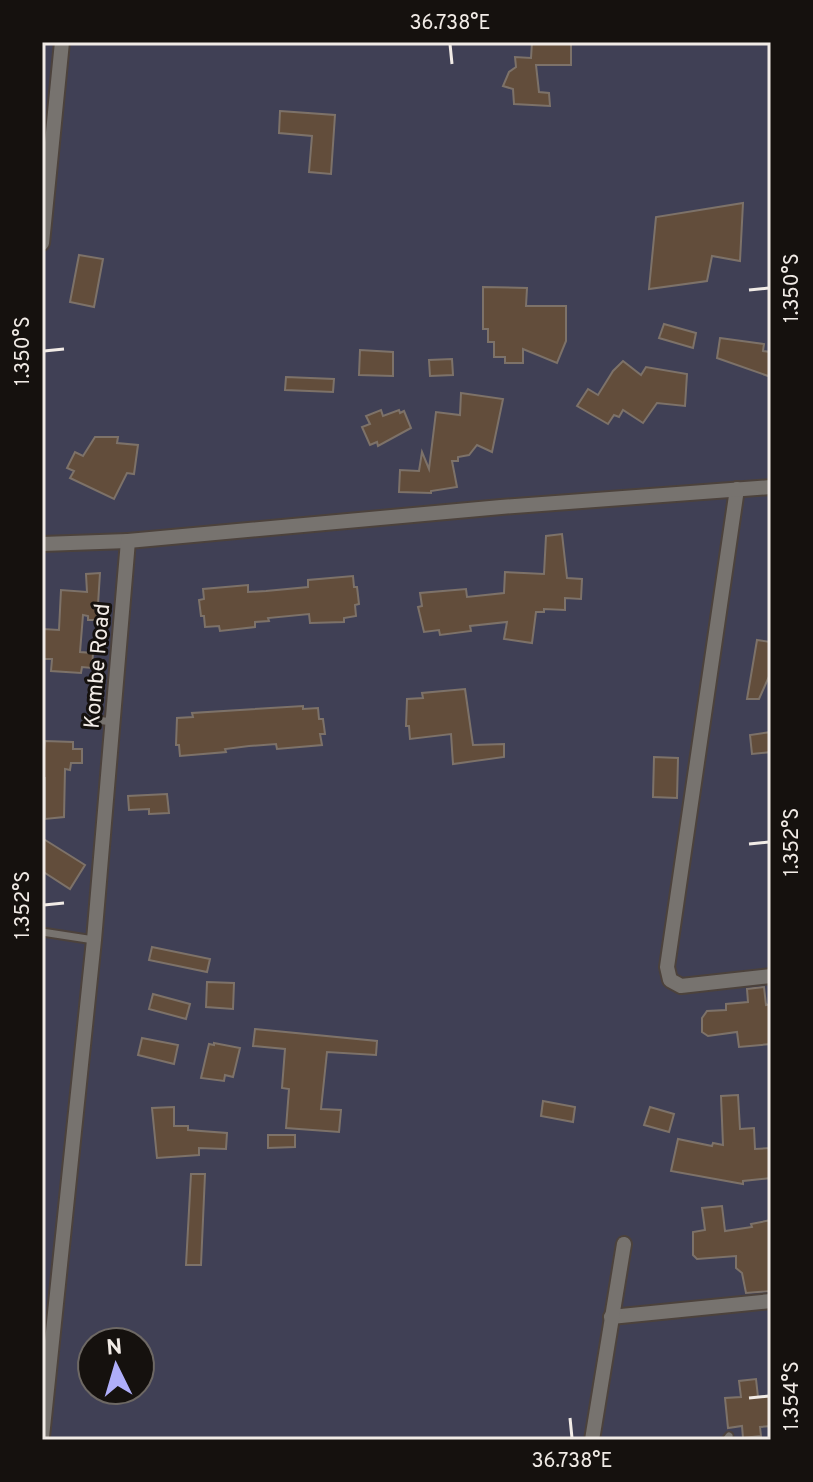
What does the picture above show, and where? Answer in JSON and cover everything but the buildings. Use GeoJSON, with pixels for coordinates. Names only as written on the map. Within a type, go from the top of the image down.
{"type":"FeatureCollection","features":[{"type":"Feature","properties":{"kind":"street"},"geometry":{"type":"LineString","coordinates":[[42,243],[62,42]]}},
{"type":"Feature","properties":{"kind":"street"},"geometry":{"type":"LineString","coordinates":[[42,544],[128,541],[771,487]]}},
{"type":"Feature","properties":{"kind":"street"},"geometry":{"type":"LineString","coordinates":[[737,489],[667,967],[670,980],[681,986],[771,976]]}},
{"type":"Feature","properties":{"kind":"street","name":"Kombe Road"},"geometry":{"type":"LineString","coordinates":[[42,1437],[94,940],[128,541]]}},
{"type":"Feature","properties":{"kind":"street"},"geometry":{"type":"LineString","coordinates":[[592,1440],[624,1244]]}},
{"type":"Feature","properties":{"kind":"street"},"geometry":{"type":"LineString","coordinates":[[611,1317],[771,1301]]}},
{"type":"Feature","properties":{"kind":"lane"},"geometry":{"type":"LineString","coordinates":[[96,720],[113,722]]}},
{"type":"Feature","properties":{"kind":"lane"},"geometry":{"type":"LineString","coordinates":[[42,932],[94,940]]}},
{"type":"Feature","properties":{"kind":"shaded area"},"geometry":{"type":"Polygon","coordinates":[[[42,42],[771,42],[771,1440],[42,1440],[42,42]]]}}]}
